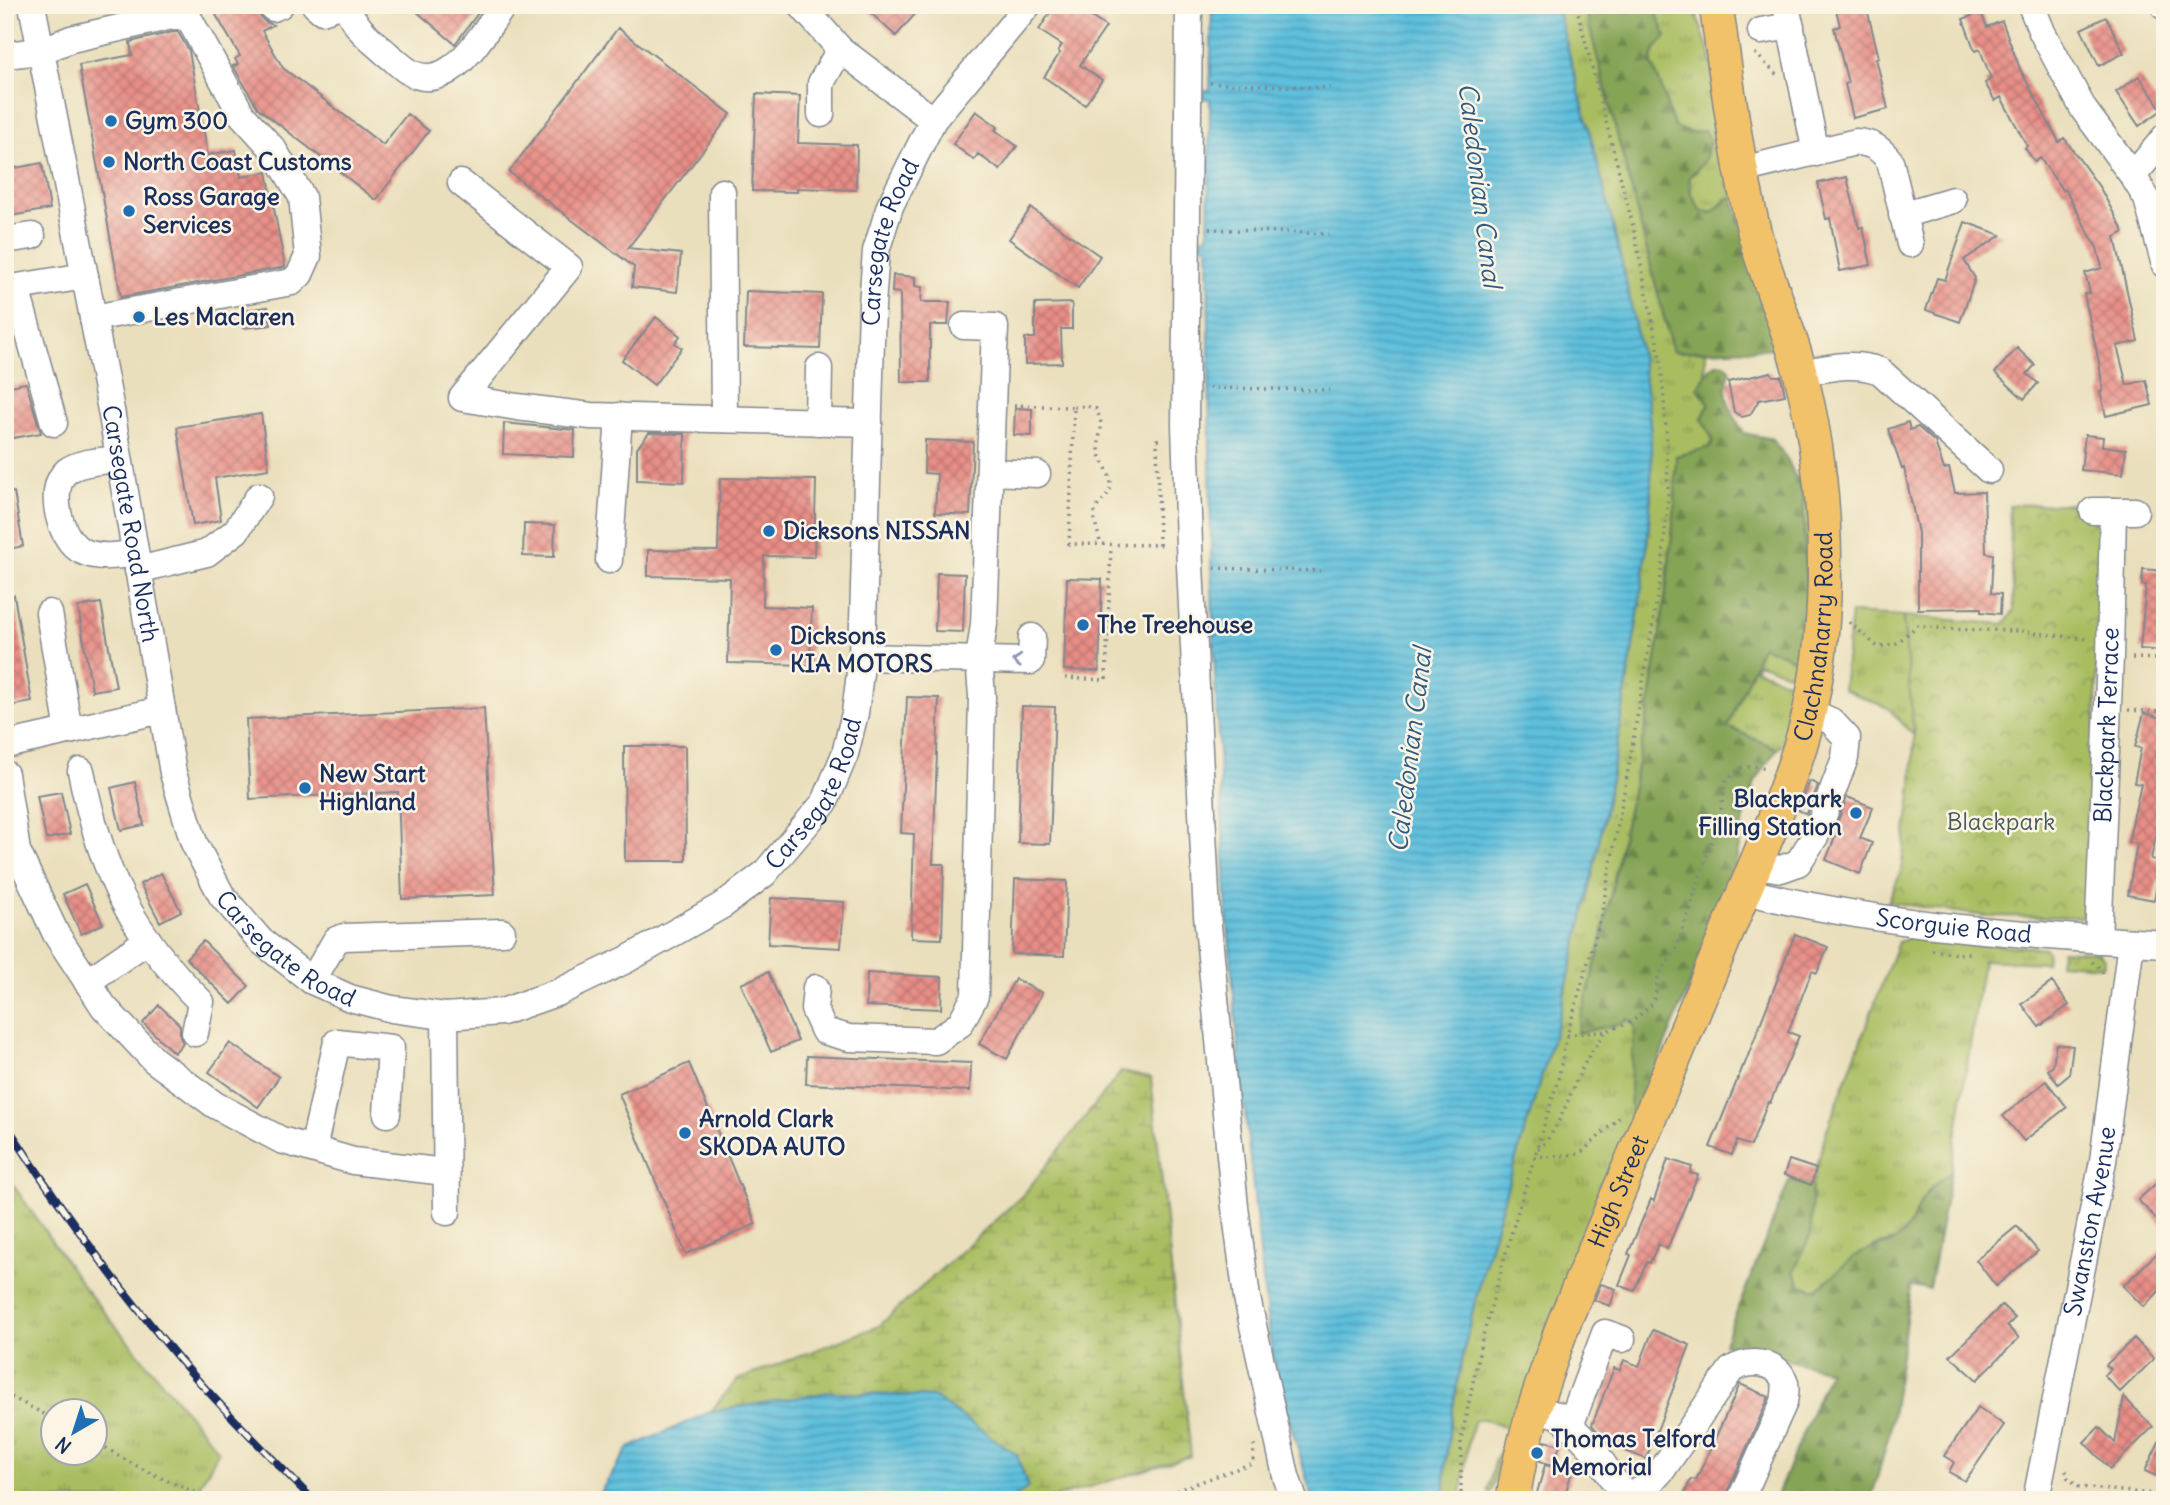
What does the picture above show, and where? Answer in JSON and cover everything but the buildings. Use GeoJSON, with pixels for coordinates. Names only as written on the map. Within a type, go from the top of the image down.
{"type":"FeatureCollection","features":[{"type":"Feature","properties":{"kind":"main road","name":"Clachnaharry Road"},"geometry":{"type":"LineString","coordinates":[[1716,5],[1742,170],[1755,232],[1801,373],[1821,503],[1824,599],[1818,668],[1810,712],[1791,775],[1750,878]]}},
{"type":"Feature","properties":{"kind":"main road","name":"High Street"},"geometry":{"type":"LineString","coordinates":[[1513,1500],[1517,1472],[1534,1409],[1563,1325],[1750,878]]}},
{"type":"Feature","properties":{"kind":"street","name":"Carsegate Road North"},"geometry":{"type":"LineString","coordinates":[[32,5],[119,459],[173,773]]}},
{"type":"Feature","properties":{"kind":"street"},"geometry":{"type":"LineString","coordinates":[[315,5],[322,10],[340,5]]}},
{"type":"Feature","properties":{"kind":"street"},"geometry":{"type":"LineString","coordinates":[[346,5],[356,27],[408,71],[423,77],[439,76],[455,68],[504,5]]}},
{"type":"Feature","properties":{"kind":"street"},"geometry":{"type":"LineString","coordinates":[[801,5],[841,49],[933,120]]}},
{"type":"Feature","properties":{"kind":"street","name":"Carsegate Road"},"geometry":{"type":"LineString","coordinates":[[173,773],[194,842],[222,896],[261,941],[312,981],[351,998],[392,1009],[445,1016],[502,1012],[559,992],[626,960],[723,905],[764,874],[825,802],[845,754],[855,713],[862,657],[872,304],[876,251],[890,206],[933,120],[1028,5]]}},
{"type":"Feature","properties":{"kind":"street"},"geometry":{"type":"LineString","coordinates":[[1189,5],[1185,426],[1188,544],[1207,915],[1235,1208],[1247,1298],[1286,1476],[1294,1500]]}},
{"type":"Feature","properties":{"kind":"street"},"geometry":{"type":"LineString","coordinates":[[2031,5],[2056,62],[2084,110],[2147,199],[2165,265]]}},
{"type":"Feature","properties":{"kind":"street"},"geometry":{"type":"LineString","coordinates":[[1760,31],[1788,15],[1816,153]]}},
{"type":"Feature","properties":{"kind":"street"},"geometry":{"type":"LineString","coordinates":[[5,55],[41,51],[71,39],[172,16],[188,17],[242,115],[272,149],[302,197],[309,256],[300,274],[292,282],[93,318]]}},
{"type":"Feature","properties":{"kind":"street"},"geometry":{"type":"LineString","coordinates":[[821,114],[821,83],[841,49]]}},
{"type":"Feature","properties":{"kind":"street"},"geometry":{"type":"LineString","coordinates":[[2133,176],[2165,138]]}},
{"type":"Feature","properties":{"kind":"street"},"geometry":{"type":"LineString","coordinates":[[1742,170],[1856,142],[1870,143],[1882,150],[1889,161],[1910,244]]}},
{"type":"Feature","properties":{"kind":"street"},"geometry":{"type":"LineString","coordinates":[[461,183],[569,267],[463,398],[591,416],[869,423]]}},
{"type":"Feature","properties":{"kind":"street"},"geometry":{"type":"LineString","coordinates":[[722,192],[724,419]]}},
{"type":"Feature","properties":{"kind":"street"},"geometry":{"type":"LineString","coordinates":[[1902,215],[1953,200]]}},
{"type":"Feature","properties":{"kind":"street"},"geometry":{"type":"LineString","coordinates":[[5,240],[32,236]]}},
{"type":"Feature","properties":{"kind":"street"},"geometry":{"type":"LineString","coordinates":[[54,423],[11,288],[85,276]]}},
{"type":"Feature","properties":{"kind":"street"},"geometry":{"type":"LineString","coordinates":[[816,988],[814,1009],[824,1031],[849,1038],[936,1041],[960,1024],[975,996],[982,696],[979,659],[984,624],[995,327],[964,326]]}},
{"type":"Feature","properties":{"kind":"street"},"geometry":{"type":"LineString","coordinates":[[1801,373],[1852,364],[1880,371],[1989,470]]}},
{"type":"Feature","properties":{"kind":"street"},"geometry":{"type":"LineString","coordinates":[[818,422],[819,368]]}},
{"type":"Feature","properties":{"kind":"street"},"geometry":{"type":"LineString","coordinates":[[609,560],[619,416]]}},
{"type":"Feature","properties":{"kind":"street"},"geometry":{"type":"LineString","coordinates":[[119,459],[92,463],[66,472],[59,482],[56,495],[62,526],[69,541],[79,550],[137,562],[207,553],[236,531],[260,496]]}},
{"type":"Feature","properties":{"kind":"street"},"geometry":{"type":"LineString","coordinates":[[990,472],[1037,474]]}},
{"type":"Feature","properties":{"kind":"street","name":"Blackpark Terrace"},"geometry":{"type":"LineString","coordinates":[[2091,949],[2107,709],[2114,511]]}},
{"type":"Feature","properties":{"kind":"street"},"geometry":{"type":"LineString","coordinates":[[48,613],[69,731]]}},
{"type":"Feature","properties":{"kind":"street"},"geometry":{"type":"LineString","coordinates":[[862,657],[1031,661],[1032,637]]}},
{"type":"Feature","properties":{"kind":"street"},"geometry":{"type":"LineString","coordinates":[[5,745],[162,710]]}},
{"type":"Feature","properties":{"kind":"street"},"geometry":{"type":"LineString","coordinates":[[1750,878],[1798,863],[1816,835],[1846,758],[1847,738],[1832,721],[1810,712]]}},
{"type":"Feature","properties":{"kind":"street"},"geometry":{"type":"LineString","coordinates":[[81,771],[90,817],[103,859],[127,912],[171,972],[201,1002],[195,1033]]}},
{"type":"Feature","properties":{"kind":"street"},"geometry":{"type":"LineString","coordinates":[[5,774],[18,851],[56,934],[104,1007],[154,1060],[215,1105],[281,1140],[353,1161],[445,1172]]}},
{"type":"Feature","properties":{"kind":"street","name":"Scorguie Road"},"geometry":{"type":"LineString","coordinates":[[1750,878],[1799,905],[1943,928],[2091,949],[2131,942],[2165,944]]}},
{"type":"Feature","properties":{"kind":"street"},"geometry":{"type":"LineString","coordinates":[[312,981],[336,940],[344,937],[502,932]]}},
{"type":"Feature","properties":{"kind":"street"},"geometry":{"type":"LineString","coordinates":[[87,982],[148,940]]}},
{"type":"Feature","properties":{"kind":"street","name":"Swanston Avenue"},"geometry":{"type":"LineString","coordinates":[[2037,1500],[2103,1161],[2131,942]]}},
{"type":"Feature","properties":{"kind":"street"},"geometry":{"type":"LineString","coordinates":[[445,1016],[447,1212]]}},
{"type":"Feature","properties":{"kind":"street"},"geometry":{"type":"LineString","coordinates":[[313,1149],[337,1042],[391,1048],[387,1114]]}},
{"type":"Feature","properties":{"kind":"street"},"geometry":{"type":"LineString","coordinates":[[1570,1426],[1605,1333],[1622,1339]]}},
{"type":"Feature","properties":{"kind":"street"},"geometry":{"type":"LineString","coordinates":[[1534,1409],[1558,1415],[1593,1449],[1618,1487],[1625,1492],[1635,1493],[1646,1487],[1662,1470],[1731,1370],[1741,1363],[1754,1362],[1777,1370],[1784,1379],[1786,1388],[1784,1402],[1743,1494]]}},
{"type":"Feature","properties":{"kind":"path"},"geometry":{"type":"LineString","coordinates":[[1461,1500],[1461,1441],[1484,1330],[1558,1080],[1567,1035],[1601,916],[1662,569],[1668,495],[1661,362],[1633,226],[1576,5]]}},
{"type":"Feature","properties":{"kind":"path"},"geometry":{"type":"LineString","coordinates":[[1210,83],[1330,88]]}},
{"type":"Feature","properties":{"kind":"path"},"geometry":{"type":"LineString","coordinates":[[1208,229],[1329,234]]}},
{"type":"Feature","properties":{"kind":"path"},"geometry":{"type":"LineString","coordinates":[[1203,388],[1329,390]]}},
{"type":"Feature","properties":{"kind":"path"},"geometry":{"type":"LineString","coordinates":[[992,404],[1087,406],[1097,409],[1102,423],[1099,452],[1111,482],[1106,498],[1095,513],[1100,545]]}},
{"type":"Feature","properties":{"kind":"path"},"geometry":{"type":"LineString","coordinates":[[1074,407],[1069,544],[1163,545]]}},
{"type":"Feature","properties":{"kind":"path"},"geometry":{"type":"LineString","coordinates":[[1065,678],[1106,680],[1111,546]]}},
{"type":"Feature","properties":{"kind":"path"},"geometry":{"type":"LineString","coordinates":[[1206,567],[1320,571]]}},
{"type":"Feature","properties":{"kind":"path"},"geometry":{"type":"LineString","coordinates":[[1824,599],[1878,648],[1897,643],[1918,625],[1944,629],[2019,631],[2165,659]]}},
{"type":"Feature","properties":{"kind":"path"},"geometry":{"type":"LineString","coordinates":[[2107,709],[2165,712]]}},
{"type":"Feature","properties":{"kind":"path"},"geometry":{"type":"LineString","coordinates":[[1567,1035],[1606,1031],[1634,1020],[1651,1005],[1655,998],[1658,977],[1676,950],[1720,818],[1726,781],[1740,768],[1754,766],[1791,775]]}},
{"type":"Feature","properties":{"kind":"path"},"geometry":{"type":"LineString","coordinates":[[1928,949],[1958,954],[1980,953]]}},
{"type":"Feature","properties":{"kind":"path"},"geometry":{"type":"LineString","coordinates":[[2091,949],[2104,982]]}},
{"type":"Feature","properties":{"kind":"path"},"geometry":{"type":"LineString","coordinates":[[1537,1149],[1554,1130],[1589,1054],[1606,1031]]}},
{"type":"Feature","properties":{"kind":"path"},"geometry":{"type":"LineString","coordinates":[[1534,1157],[1580,1154],[1625,1114],[1632,1113],[1647,1119]]}},
{"type":"Feature","properties":{"kind":"path"},"geometry":{"type":"LineString","coordinates":[[5,1394],[38,1411]]}},
{"type":"Feature","properties":{"kind":"path"},"geometry":{"type":"LineString","coordinates":[[1150,1500],[1253,1463],[1254,1442]]}},
{"type":"Feature","properties":{"kind":"path"},"geometry":{"type":"LineString","coordinates":[[108,1449],[175,1484],[215,1499]]}},
{"type":"Feature","properties":{"kind":"path"},"geometry":{"type":"LineString","coordinates":[[2066,1466],[2068,1478],[2079,1487],[2165,1495]]}},
{"type":"Feature","properties":{"kind":"green space"},"geometry":{"type":"Polygon","coordinates":[[[1556,5],[1584,5],[1673,352],[1706,351],[1705,376],[1698,388],[1709,404],[1702,419],[1713,440],[1711,448],[1676,456],[1675,507],[1666,592],[1649,709],[1600,947],[1577,1033],[1630,1019],[1636,1027],[1630,1080],[1631,1115],[1635,1117],[1509,1453],[1498,1463],[1492,1490],[1490,1493],[1488,1490],[1494,1462],[1504,1446],[1509,1429],[1484,1419],[1476,1419],[1470,1435],[1459,1500],[1445,1500],[1450,1427],[1472,1313],[1557,1023],[1596,854],[1632,652],[1649,523],[1650,425],[1640,349],[1608,206],[1556,5]]]}},
{"type":"Feature","properties":{"kind":"green space"},"geometry":{"type":"Polygon","coordinates":[[[1584,5],[1647,5],[1657,14],[1666,37],[1655,49],[1651,63],[1671,119],[1675,127],[1691,133],[1704,131],[1710,139],[1705,161],[1689,177],[1691,193],[1700,210],[1711,213],[1729,198],[1733,198],[1780,348],[1673,352],[1584,5]]]}},
{"type":"Feature","properties":{"kind":"green space"},"geometry":{"type":"Polygon","coordinates":[[[1647,5],[1693,5],[1710,53],[1733,198],[1728,198],[1711,213],[1700,210],[1691,193],[1689,177],[1697,171],[1704,131],[1691,133],[1675,127],[1651,63],[1655,49],[1657,14],[1647,5]]]}},
{"type":"Feature","properties":{"kind":"green space"},"geometry":{"type":"Polygon","coordinates":[[[1718,363],[1725,364],[1731,371],[1726,387],[1728,403],[1744,433],[1772,439],[1787,459],[1803,493],[1806,591],[1801,658],[1796,660],[1762,646],[1728,727],[1777,749],[1755,782],[1744,819],[1732,884],[1635,1117],[1631,1115],[1630,1080],[1635,1027],[1629,1019],[1619,1024],[1577,1033],[1600,947],[1649,709],[1666,592],[1675,507],[1676,456],[1711,447],[1713,440],[1702,419],[1709,404],[1698,388],[1710,368],[1718,363]]]}},
{"type":"Feature","properties":{"kind":"green space"},"geometry":{"type":"Polygon","coordinates":[[[1795,477],[1806,481],[1812,555],[1802,672],[1793,675],[1758,663],[1755,669],[1791,683],[1799,692],[1787,742],[1777,749],[1727,727],[1762,646],[1796,660],[1801,658],[1806,591],[1803,493],[1795,477]]]}},
{"type":"Feature","properties":{"kind":"green space","name":"Blackpark"},"geometry":{"type":"Polygon","coordinates":[[[2071,504],[2103,528],[2088,901],[2081,917],[1985,916],[1888,902],[1901,871],[1912,787],[1914,736],[1903,616],[2004,624],[2014,611],[2009,505],[2071,504]]]}},
{"type":"Feature","properties":{"kind":"green space"},"geometry":{"type":"Polygon","coordinates":[[[1851,613],[1903,616],[1914,736],[1888,708],[1843,689],[1851,613]]]}},
{"type":"Feature","properties":{"kind":"green space"},"geometry":{"type":"Polygon","coordinates":[[[1909,937],[1942,942],[2045,948],[2046,963],[1983,960],[1951,1171],[1929,1190],[1921,1201],[1914,1220],[1897,1240],[1875,1246],[1844,1265],[1832,1279],[1816,1290],[1800,1285],[1794,1271],[1801,1256],[1812,1185],[1826,1132],[1898,942],[1909,937]]]}},
{"type":"Feature","properties":{"kind":"green space"},"geometry":{"type":"Polygon","coordinates":[[[2061,950],[2097,952],[2105,959],[2103,966],[2059,963],[2061,950]]]}},
{"type":"Feature","properties":{"kind":"green space"},"geometry":{"type":"Polygon","coordinates":[[[1121,1072],[1151,1078],[1191,1456],[1047,1500],[1012,1500],[1028,1486],[830,1392],[710,1412],[737,1380],[879,1326],[1023,1195],[1121,1072]]]}},
{"type":"Feature","properties":{"kind":"green space"},"geometry":{"type":"Polygon","coordinates":[[[1951,1171],[1929,1289],[1911,1286],[1890,1431],[1871,1500],[1775,1500],[1829,1371],[1724,1343],[1790,1179],[1812,1185],[1811,1234],[1794,1271],[1800,1285],[1815,1290],[1857,1255],[1889,1244],[1903,1235],[1927,1193],[1951,1171]]]}},
{"type":"Feature","properties":{"kind":"green space"},"geometry":{"type":"Polygon","coordinates":[[[5,1173],[85,1289],[219,1451],[191,1500],[5,1500],[5,1173]]]}},
{"type":"Feature","properties":{"kind":"water","name":"Caledonian Canal"},"geometry":{"type":"Polygon","coordinates":[[[1212,5],[1556,5],[1608,206],[1643,368],[1650,425],[1649,523],[1613,769],[1588,897],[1568,981],[1472,1313],[1450,1427],[1445,1500],[1313,1500],[1278,1382],[1269,1335],[1240,1067],[1227,913],[1215,677],[1211,561],[1208,246],[1201,245],[1201,237],[1208,237],[1210,99],[1202,98],[1203,90],[1210,90],[1212,5]]]}},
{"type":"Feature","properties":{"kind":"water"},"geometry":{"type":"Polygon","coordinates":[[[830,1392],[933,1397],[1017,1455],[1028,1487],[1012,1500],[595,1500],[629,1448],[710,1412],[830,1392]]]}},
{"type":"Feature","properties":{"kind":"railway"},"geometry":{"type":"LineString","coordinates":[[5,1123],[88,1244],[156,1332],[212,1396],[313,1500]]}},
{"type":"Feature","properties":{"kind":"place","name":"Gym 300"},"geometry":{"type":"Point","coordinates":[111,121]}},
{"type":"Feature","properties":{"kind":"place","name":"North Coast Customs"},"geometry":{"type":"Point","coordinates":[109,162]}},
{"type":"Feature","properties":{"kind":"place","name":"Ross Garage Services"},"geometry":{"type":"Point","coordinates":[129,211]}},
{"type":"Feature","properties":{"kind":"place","name":"Les Maclaren"},"geometry":{"type":"Point","coordinates":[139,317]}},
{"type":"Feature","properties":{"kind":"place","name":"Dicksons NISSAN"},"geometry":{"type":"Point","coordinates":[769,531]}},
{"type":"Feature","properties":{"kind":"place","name":"The Treehouse"},"geometry":{"type":"Point","coordinates":[1083,625]}},
{"type":"Feature","properties":{"kind":"place","name":"Dicksons KIA MOTORS"},"geometry":{"type":"Point","coordinates":[776,650]}},
{"type":"Feature","properties":{"kind":"place","name":"New Start Highland"},"geometry":{"type":"Point","coordinates":[305,788]}},
{"type":"Feature","properties":{"kind":"place","name":"Blackpark Filling Station"},"geometry":{"type":"Point","coordinates":[1856,813]}},
{"type":"Feature","properties":{"kind":"place","name":"Arnold Clark SKODA AUTO"},"geometry":{"type":"Point","coordinates":[685,1133]}},
{"type":"Feature","properties":{"kind":"place","name":"Thomas Telford Memorial"},"geometry":{"type":"Point","coordinates":[1537,1453]}}]}
